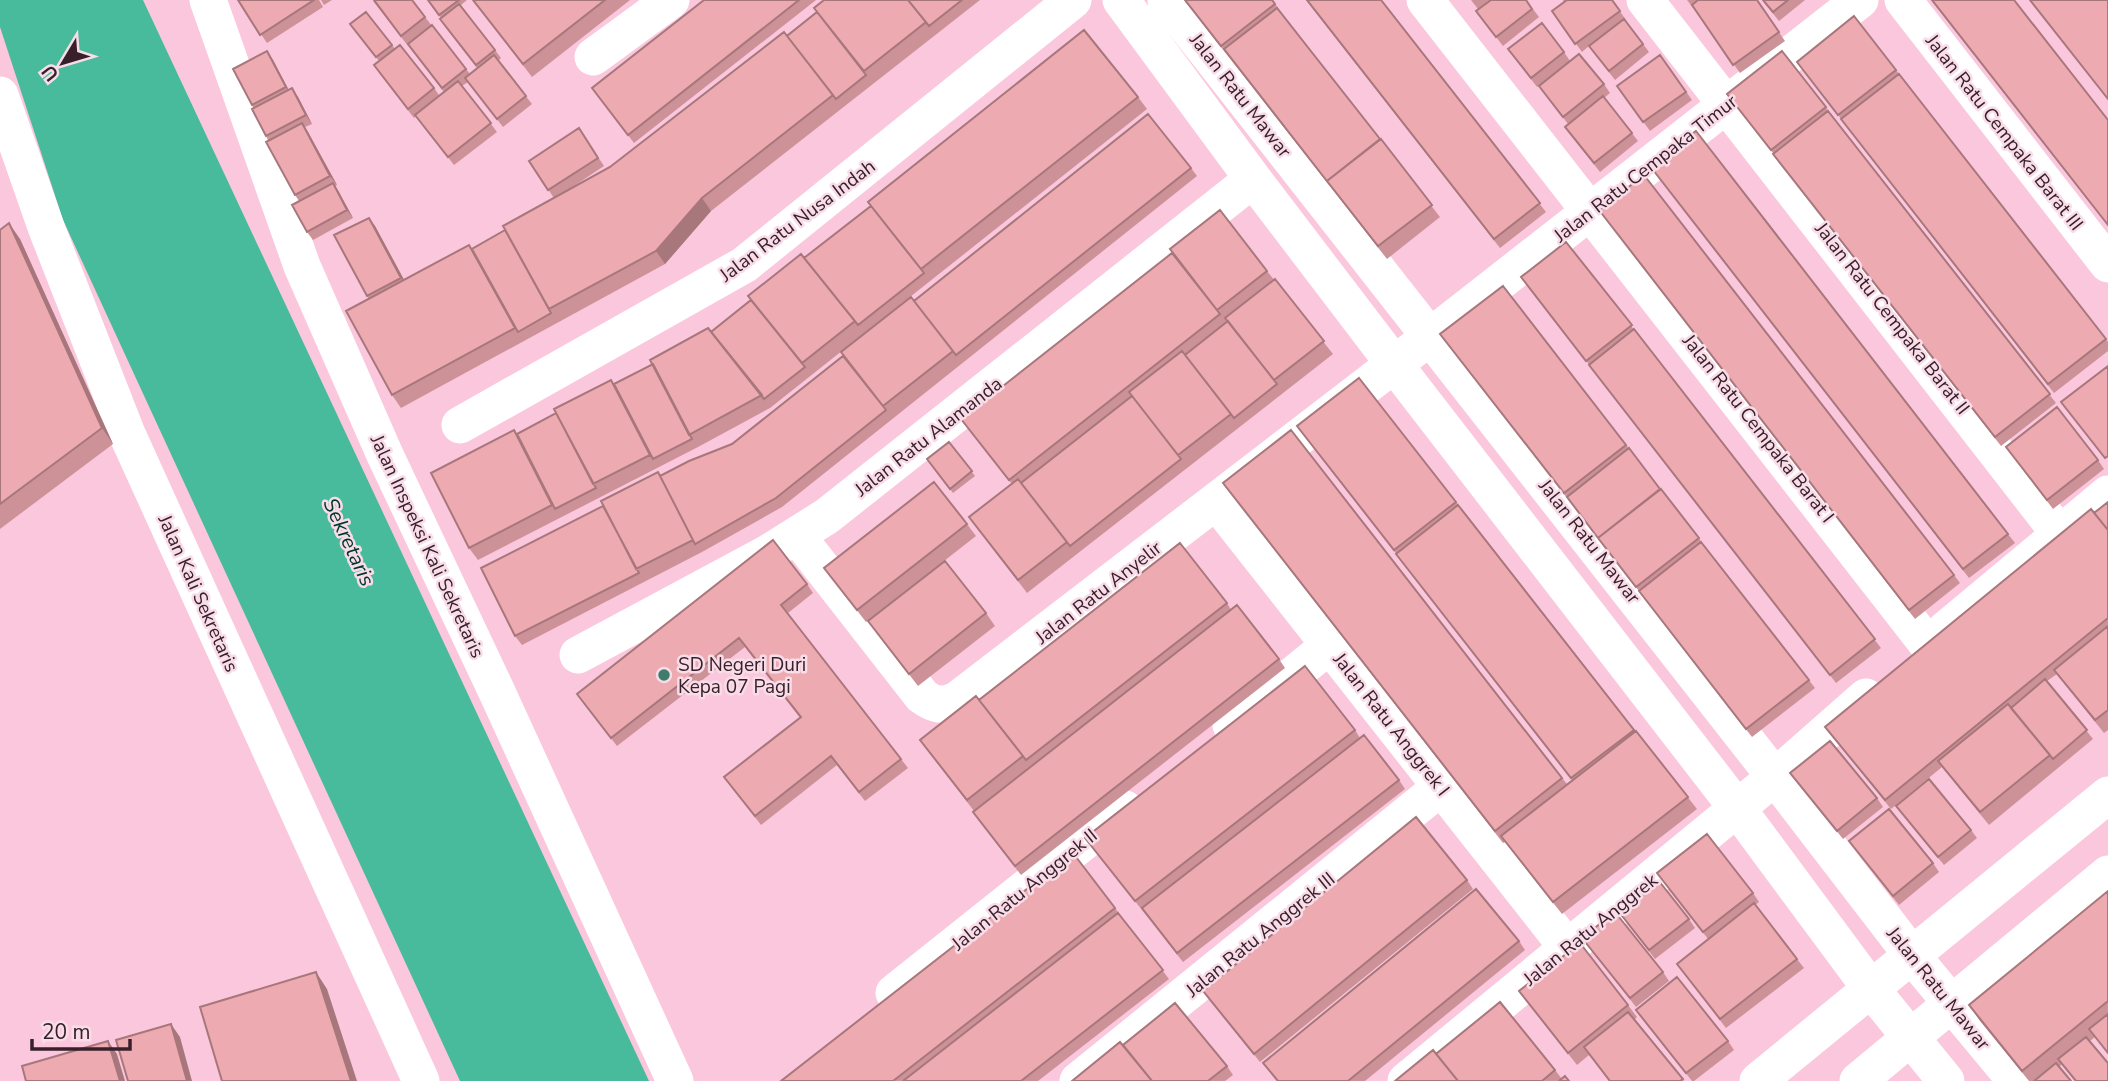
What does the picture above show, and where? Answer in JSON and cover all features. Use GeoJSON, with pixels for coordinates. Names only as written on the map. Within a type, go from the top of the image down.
{"type":"FeatureCollection","features":[{"type":"Feature","properties":{"kind":"street","name":"Jalan Inspeksi Kali Sekretaris"},"geometry":{"type":"LineString","coordinates":[[208,0],[307,279],[385,455],[675,1081]]}},
{"type":"Feature","properties":{"kind":"street"},"geometry":{"type":"LineString","coordinates":[[593,57],[671,0]]}},
{"type":"Feature","properties":{"kind":"street","name":"Jalan Ratu Nusa Indah"},"geometry":{"type":"LineString","coordinates":[[460,425],[744,265],[1073,0]]}},
{"type":"Feature","properties":{"kind":"street","name":"Jalan Ratu Mawar"},"geometry":{"type":"LineString","coordinates":[[1121,0],[1253,179],[1737,808],[1874,993],[1946,1081]]}},
{"type":"Feature","properties":{"kind":"street","name":"Jalan Ratu Mawar"},"geometry":{"type":"LineString","coordinates":[[1166,0],[1915,959],[2015,1081]]}},
{"type":"Feature","properties":{"kind":"street","name":"Jalan Ratu Cempaka Barat I"},"geometry":{"type":"LineString","coordinates":[[1425,0],[1589,211],[1908,662]]}},
{"type":"Feature","properties":{"kind":"street","name":"Jalan Ratu Cempaka Barat II"},"geometry":{"type":"LineString","coordinates":[[1645,0],[2059,533]]}},
{"type":"Feature","properties":{"kind":"street","name":"Jalan Ratu Cempaka Timur"},"geometry":{"type":"LineString","coordinates":[[1430,336],[1860,0]]}},
{"type":"Feature","properties":{"kind":"street","name":"Jalan Ratu Cempaka Barat III"},"geometry":{"type":"LineString","coordinates":[[1903,0],[2108,264]]}},
{"type":"Feature","properties":{"kind":"street","name":"Jalan Kali Sekretaris"},"geometry":{"type":"LineString","coordinates":[[0,95],[11,166],[46,226],[127,434],[421,1081]]}},
{"type":"Feature","properties":{"kind":"street","name":"Jalan Ratu Alamanda"},"geometry":{"type":"LineString","coordinates":[[578,655],[797,536],[849,499],[1253,179]]}},
{"type":"Feature","properties":{"kind":"street","name":"Jalan Ratu Anyelir"},"geometry":{"type":"LineString","coordinates":[[797,536],[922,696],[943,706],[957,700],[1430,336]]}},
{"type":"Feature","properties":{"kind":"street","name":"Jalan Ratu Anggrek"},"geometry":{"type":"LineString","coordinates":[[1406,1081],[1775,777],[2108,494]]}},
{"type":"Feature","properties":{"kind":"street","name":"Jalan Ratu Anggrek I"},"geometry":{"type":"LineString","coordinates":[[1216,501],[1567,947]]}},
{"type":"Feature","properties":{"kind":"street"},"geometry":{"type":"LineString","coordinates":[[1210,741],[1330,645]]}},
{"type":"Feature","properties":{"kind":"street","name":"Jalan Ratu Anggrek II"},"geometry":{"type":"LineString","coordinates":[[872,1011],[1156,785]]}},
{"type":"Feature","properties":{"kind":"street","name":"Jalan Ratu Anggrek III"},"geometry":{"type":"LineString","coordinates":[[1078,1081],[1441,787]]}},
{"type":"Feature","properties":{"kind":"street"},"geometry":{"type":"LineString","coordinates":[[1758,1081],[1874,993],[2108,795]]}},
{"type":"Feature","properties":{"kind":"street"},"geometry":{"type":"LineString","coordinates":[[1858,1081],[1907,1033],[1948,999],[2108,874]]}},
{"type":"Feature","properties":{"kind":"water","name":"Sekretaris"},"geometry":{"type":"Polygon","coordinates":[[[0,0],[143,0],[649,1081],[460,1081],[63,220],[0,27],[0,0]]]}},
{"type":"Feature","properties":{"kind":"building"},"geometry":{"type":"Polygon","coordinates":[[[238,0],[314,0],[260,35],[238,0]]]}},
{"type":"Feature","properties":{"kind":"building"},"geometry":{"type":"Polygon","coordinates":[[[374,0],[412,0],[425,17],[401,36],[374,0]]]}},
{"type":"Feature","properties":{"kind":"building"},"geometry":{"type":"Polygon","coordinates":[[[428,0],[459,0],[439,15],[428,0]]]}},
{"type":"Feature","properties":{"kind":"building"},"geometry":{"type":"Polygon","coordinates":[[[473,0],[605,0],[523,64],[473,0]]]}},
{"type":"Feature","properties":{"kind":"building"},"geometry":{"type":"Polygon","coordinates":[[[704,0],[799,0],[628,135],[592,88],[704,0]]]}},
{"type":"Feature","properties":{"kind":"building"},"geometry":{"type":"Polygon","coordinates":[[[824,0],[908,0],[926,22],[864,71],[814,8],[824,0]]]}},
{"type":"Feature","properties":{"kind":"building"},"geometry":{"type":"Polygon","coordinates":[[[908,0],[962,0],[929,26],[908,0]]]}},
{"type":"Feature","properties":{"kind":"building"},"geometry":{"type":"Polygon","coordinates":[[[1185,0],[1272,0],[1275,4],[1221,46],[1185,0]]]}},
{"type":"Feature","properties":{"kind":"building"},"geometry":{"type":"Polygon","coordinates":[[[1307,0],[1381,0],[1540,203],[1494,239],[1307,0]]]}},
{"type":"Feature","properties":{"kind":"building"},"geometry":{"type":"Polygon","coordinates":[[[1491,0],[1526,0],[1532,9],[1496,37],[1476,11],[1491,0]]]}},
{"type":"Feature","properties":{"kind":"building"},"geometry":{"type":"Polygon","coordinates":[[[1567,0],[1612,0],[1620,11],[1575,44],[1552,11],[1567,0]]]}},
{"type":"Feature","properties":{"kind":"building"},"geometry":{"type":"Polygon","coordinates":[[[1698,0],[1757,0],[1779,32],[1733,65],[1692,5],[1698,0]]]}},
{"type":"Feature","properties":{"kind":"building"},"geometry":{"type":"Polygon","coordinates":[[[1763,0],[1788,0],[1773,12],[1763,0]]]}},
{"type":"Feature","properties":{"kind":"building"},"geometry":{"type":"Polygon","coordinates":[[[1932,0],[2014,0],[2108,120],[2108,225],[1932,0]]]}},
{"type":"Feature","properties":{"kind":"building"},"geometry":{"type":"Polygon","coordinates":[[[2030,0],[2108,0],[2108,99],[2030,0]]]}},
{"type":"Feature","properties":{"kind":"building"},"geometry":{"type":"Polygon","coordinates":[[[459,4],[495,50],[476,65],[440,19],[459,4]]]}},
{"type":"Feature","properties":{"kind":"building"},"geometry":{"type":"Polygon","coordinates":[[[1277,8],[1380,139],[1327,181],[1330,185],[1224,49],[1277,8]]]}},
{"type":"Feature","properties":{"kind":"building"},"geometry":{"type":"Polygon","coordinates":[[[366,12],[392,45],[376,57],[350,24],[366,12]]]}},
{"type":"Feature","properties":{"kind":"building"},"geometry":{"type":"Polygon","coordinates":[[[817,12],[866,75],[836,99],[787,36],[817,12]]]}},
{"type":"Feature","properties":{"kind":"building"},"geometry":{"type":"Polygon","coordinates":[[[1854,16],[1896,70],[1838,115],[1797,62],[1854,16]]]}},
{"type":"Feature","properties":{"kind":"building"},"geometry":{"type":"Polygon","coordinates":[[[1624,19],[1643,44],[1609,71],[1589,46],[1624,19]]]}},
{"type":"Feature","properties":{"kind":"building"},"geometry":{"type":"Polygon","coordinates":[[[1542,23],[1564,52],[1531,78],[1508,49],[1542,23]]]}},
{"type":"Feature","properties":{"kind":"building"},"geometry":{"type":"Polygon","coordinates":[[[432,25],[466,69],[442,88],[408,44],[432,25]]]}},
{"type":"Feature","properties":{"kind":"building"},"geometry":{"type":"Polygon","coordinates":[[[1084,30],[1138,97],[921,269],[868,202],[1084,30]]]}},
{"type":"Feature","properties":{"kind":"building"},"geometry":{"type":"Polygon","coordinates":[[[784,32],[833,95],[702,198],[656,251],[549,309],[503,226],[610,167],[784,32]]]}},
{"type":"Feature","properties":{"kind":"building"},"geometry":{"type":"Polygon","coordinates":[[[400,45],[434,88],[408,109],[374,65],[400,45]]]}},
{"type":"Feature","properties":{"kind":"building"},"geometry":{"type":"Polygon","coordinates":[[[267,51],[286,87],[252,105],[233,69],[267,51]]]}},
{"type":"Feature","properties":{"kind":"building"},"geometry":{"type":"Polygon","coordinates":[[[1782,51],[1826,107],[1771,150],[1727,94],[1782,51]]]}},
{"type":"Feature","properties":{"kind":"building"},"geometry":{"type":"Polygon","coordinates":[[[1579,54],[1604,84],[1563,117],[1539,86],[1579,54]]]}},
{"type":"Feature","properties":{"kind":"building"},"geometry":{"type":"Polygon","coordinates":[[[494,55],[526,96],[497,119],[465,78],[494,55]]]}},
{"type":"Feature","properties":{"kind":"building"},"geometry":{"type":"Polygon","coordinates":[[[1660,55],[1686,92],[1643,122],[1617,86],[1660,55]]]}},
{"type":"Feature","properties":{"kind":"building"},"geometry":{"type":"Polygon","coordinates":[[[1899,74],[2106,339],[2048,384],[1841,119],[1899,74]]]}},
{"type":"Feature","properties":{"kind":"building"},"geometry":{"type":"Polygon","coordinates":[[[458,81],[491,123],[448,157],[415,115],[458,81]]]}},
{"type":"Feature","properties":{"kind":"building"},"geometry":{"type":"Polygon","coordinates":[[[292,88],[306,115],[266,136],[252,109],[292,88]]]}},
{"type":"Feature","properties":{"kind":"building"},"geometry":{"type":"Polygon","coordinates":[[[1603,96],[1632,133],[1594,163],[1565,127],[1603,96]]]}},
{"type":"Feature","properties":{"kind":"building"},"geometry":{"type":"Polygon","coordinates":[[[1828,111],[2050,394],[1995,437],[1773,154],[1828,111]]]}},
{"type":"Feature","properties":{"kind":"building"},"geometry":{"type":"Polygon","coordinates":[[[1148,114],[1191,168],[956,355],[914,301],[1148,114]]]}},
{"type":"Feature","properties":{"kind":"building"},"geometry":{"type":"Polygon","coordinates":[[[302,123],[330,176],[295,195],[266,142],[302,123]]]}},
{"type":"Feature","properties":{"kind":"building"},"geometry":{"type":"Polygon","coordinates":[[[579,128],[598,158],[548,190],[529,161],[579,128]]]}},
{"type":"Feature","properties":{"kind":"building"},"geometry":{"type":"Polygon","coordinates":[[[1696,131],[2008,534],[1963,569],[1650,166],[1696,131]]]}},
{"type":"Feature","properties":{"kind":"building"},"geometry":{"type":"Polygon","coordinates":[[[1381,139],[1432,205],[1378,246],[1327,181],[1381,139]]]}},
{"type":"Feature","properties":{"kind":"building"},"geometry":{"type":"Polygon","coordinates":[[[1644,175],[1954,575],[1909,610],[1599,210],[1644,175]]]}},
{"type":"Feature","properties":{"kind":"building"},"geometry":{"type":"Polygon","coordinates":[[[333,183],[347,210],[307,232],[292,205],[333,183]]]}},
{"type":"Feature","properties":{"kind":"building"},"geometry":{"type":"Polygon","coordinates":[[[871,206],[924,273],[858,325],[804,258],[871,206]]]}},
{"type":"Feature","properties":{"kind":"building"},"geometry":{"type":"Polygon","coordinates":[[[1220,210],[1267,271],[1217,310],[1170,249],[1220,210]]]}},
{"type":"Feature","properties":{"kind":"building"},"geometry":{"type":"Polygon","coordinates":[[[369,218],[401,278],[367,296],[334,235],[369,218]]]}},
{"type":"Feature","properties":{"kind":"building"},"geometry":{"type":"Polygon","coordinates":[[[9,223],[102,428],[0,504],[0,230],[9,223]]]}},
{"type":"Feature","properties":{"kind":"building"},"geometry":{"type":"Polygon","coordinates":[[[505,230],[551,313],[518,332],[472,249],[505,230]]]}},
{"type":"Feature","properties":{"kind":"building"},"geometry":{"type":"Polygon","coordinates":[[[1566,242],[1632,325],[1586,361],[1521,277],[1566,242]]]}},
{"type":"Feature","properties":{"kind":"building"},"geometry":{"type":"Polygon","coordinates":[[[469,245],[515,328],[392,395],[346,311],[469,245]]]}},
{"type":"Feature","properties":{"kind":"building"},"geometry":{"type":"Polygon","coordinates":[[[1172,253],[1220,314],[1009,480],[961,419],[1172,253]]]}},
{"type":"Feature","properties":{"kind":"building"},"geometry":{"type":"Polygon","coordinates":[[[801,254],[855,321],[802,363],[748,296],[801,254]]]}},
{"type":"Feature","properties":{"kind":"building"},"geometry":{"type":"Polygon","coordinates":[[[1275,279],[1324,341],[1274,380],[1225,318],[1275,279]]]}},
{"type":"Feature","properties":{"kind":"building"},"geometry":{"type":"Polygon","coordinates":[[[1503,286],[1626,445],[1564,493],[1440,334],[1503,286]]]}},
{"type":"Feature","properties":{"kind":"building"},"geometry":{"type":"Polygon","coordinates":[[[911,297],[953,351],[883,406],[841,352],[911,297]]]}},
{"type":"Feature","properties":{"kind":"building"},"geometry":{"type":"Polygon","coordinates":[[[751,300],[805,367],[764,399],[711,332],[751,300]]]}},
{"type":"Feature","properties":{"kind":"building"},"geometry":{"type":"Polygon","coordinates":[[[1228,321],[1277,384],[1234,418],[1185,355],[1228,321]]]}},
{"type":"Feature","properties":{"kind":"building"},"geometry":{"type":"Polygon","coordinates":[[[708,328],[762,395],[689,435],[650,360],[708,328]]]}},
{"type":"Feature","properties":{"kind":"building"},"geometry":{"type":"Polygon","coordinates":[[[1634,329],[1875,639],[1830,675],[1589,365],[1634,329]]]}},
{"type":"Feature","properties":{"kind":"building"},"geometry":{"type":"Polygon","coordinates":[[[1182,351],[1231,414],[1178,455],[1129,392],[1182,351]]]}},
{"type":"Feature","properties":{"kind":"building"},"geometry":{"type":"Polygon","coordinates":[[[843,356],[886,410],[776,498],[695,544],[660,476],[732,444],[843,356]]]}},
{"type":"Feature","properties":{"kind":"building"},"geometry":{"type":"Polygon","coordinates":[[[653,364],[692,439],[653,459],[614,384],[653,364]]]}},
{"type":"Feature","properties":{"kind":"building"},"geometry":{"type":"Polygon","coordinates":[[[2108,366],[2108,456],[2105,458],[2061,402],[2108,366]]]}},
{"type":"Feature","properties":{"kind":"building"},"geometry":{"type":"Polygon","coordinates":[[[1359,378],[1456,502],[1394,550],[1297,426],[1359,378]]]}},
{"type":"Feature","properties":{"kind":"building"},"geometry":{"type":"Polygon","coordinates":[[[611,380],[650,455],[593,484],[554,409],[611,380]]]}},
{"type":"Feature","properties":{"kind":"building"},"geometry":{"type":"Polygon","coordinates":[[[1132,396],[1181,459],[1070,546],[1021,483],[1132,396]]]}},
{"type":"Feature","properties":{"kind":"building"},"geometry":{"type":"Polygon","coordinates":[[[2057,407],[2098,460],[2047,500],[2006,447],[2057,407]]]}},
{"type":"Feature","properties":{"kind":"building"},"geometry":{"type":"Polygon","coordinates":[[[556,413],[596,488],[555,509],[517,434],[556,413]]]}},
{"type":"Feature","properties":{"kind":"building"},"geometry":{"type":"Polygon","coordinates":[[[514,430],[552,505],[469,548],[431,473],[514,430]]]}},
{"type":"Feature","properties":{"kind":"building"},"geometry":{"type":"Polygon","coordinates":[[[1291,430],[1562,778],[1495,831],[1223,483],[1291,430]]]}},
{"type":"Feature","properties":{"kind":"building"},"geometry":{"type":"Polygon","coordinates":[[[949,442],[972,471],[950,489],[927,459],[949,442]]]}},
{"type":"Feature","properties":{"kind":"building"},"geometry":{"type":"Polygon","coordinates":[[[1629,448],[1660,489],[1598,538],[1601,542],[1567,497],[1629,448]]]}},
{"type":"Feature","properties":{"kind":"building"},"geometry":{"type":"Polygon","coordinates":[[[658,472],[693,540],[636,569],[601,501],[658,472]]]}},
{"type":"Feature","properties":{"kind":"building"},"geometry":{"type":"Polygon","coordinates":[[[1018,479],[1067,542],[1018,580],[969,517],[1018,479]]]}},
{"type":"Feature","properties":{"kind":"building"},"geometry":{"type":"Polygon","coordinates":[[[934,482],[967,524],[857,610],[824,568],[934,482]]]}},
{"type":"Feature","properties":{"kind":"building"},"geometry":{"type":"Polygon","coordinates":[[[1661,489],[1699,538],[1636,587],[1598,538],[1661,489]]]}},
{"type":"Feature","properties":{"kind":"building"},"geometry":{"type":"Polygon","coordinates":[[[2108,502],[2108,530],[2094,513],[2108,502]]]}},
{"type":"Feature","properties":{"kind":"building"},"geometry":{"type":"Polygon","coordinates":[[[1458,505],[1634,730],[1571,778],[1396,554],[1458,505]]]}},
{"type":"Feature","properties":{"kind":"building"},"geometry":{"type":"Polygon","coordinates":[[[603,506],[639,573],[515,636],[481,568],[603,506]]]}},
{"type":"Feature","properties":{"kind":"building"},"geometry":{"type":"Polygon","coordinates":[[[2091,509],[2108,530],[2108,618],[1885,800],[1825,727],[2091,509]]]}},
{"type":"Feature","properties":{"kind":"building","name":"SD Negeri Duri Kepa 07 Pagi"},"geometry":{"type":"Polygon","coordinates":[[[773,540],[807,584],[781,605],[901,759],[859,792],[831,756],[755,816],[724,777],[801,717],[739,638],[611,738],[577,694],[773,540]]]}},
{"type":"Feature","properties":{"kind":"building"},"geometry":{"type":"Polygon","coordinates":[[[1701,542],[1809,680],[1746,729],[1639,591],[1701,542]]]}},
{"type":"Feature","properties":{"kind":"building"},"geometry":{"type":"Polygon","coordinates":[[[1180,543],[1227,603],[1026,760],[979,700],[1180,543]]]}},
{"type":"Feature","properties":{"kind":"building"},"geometry":{"type":"Polygon","coordinates":[[[945,561],[986,613],[909,674],[868,621],[945,561]]]}},
{"type":"Feature","properties":{"kind":"building"},"geometry":{"type":"Polygon","coordinates":[[[1237,605],[1279,659],[1015,866],[973,812],[1237,605]]]}},
{"type":"Feature","properties":{"kind":"building"},"geometry":{"type":"Polygon","coordinates":[[[2108,626],[2108,710],[2095,720],[2054,670],[2108,626]]]}},
{"type":"Feature","properties":{"kind":"building"},"geometry":{"type":"Polygon","coordinates":[[[1305,666],[1355,730],[1135,901],[1085,838],[1305,666]]]}},
{"type":"Feature","properties":{"kind":"building"},"geometry":{"type":"Polygon","coordinates":[[[2045,679],[2087,730],[2053,759],[2011,708],[2045,679]]]}},
{"type":"Feature","properties":{"kind":"building"},"geometry":{"type":"Polygon","coordinates":[[[976,696],[1023,756],[967,800],[920,740],[976,696]]]}},
{"type":"Feature","properties":{"kind":"building"},"geometry":{"type":"Polygon","coordinates":[[[2008,704],[2050,755],[1980,812],[1938,761],[2008,704]]]}},
{"type":"Feature","properties":{"kind":"building"},"geometry":{"type":"Polygon","coordinates":[[[1636,731],[1688,797],[1553,902],[1501,836],[1636,731]]]}},
{"type":"Feature","properties":{"kind":"building"},"geometry":{"type":"Polygon","coordinates":[[[1364,735],[1399,780],[1177,953],[1142,908],[1364,735]]]}},
{"type":"Feature","properties":{"kind":"building"},"geometry":{"type":"Polygon","coordinates":[[[1830,741],[1877,798],[1837,831],[1790,773],[1830,741]]]}},
{"type":"Feature","properties":{"kind":"building"},"geometry":{"type":"Polygon","coordinates":[[[1929,779],[1971,830],[1938,857],[1896,806],[1929,779]]]}},
{"type":"Feature","properties":{"kind":"building"},"geometry":{"type":"Polygon","coordinates":[[[1889,809],[1933,863],[1893,896],[1849,841],[1889,809]]]}},
{"type":"Feature","properties":{"kind":"building"},"geometry":{"type":"Polygon","coordinates":[[[1416,817],[1467,880],[1254,1054],[1203,991],[1416,817]]]}},
{"type":"Feature","properties":{"kind":"building"},"geometry":{"type":"Polygon","coordinates":[[[1707,834],[1753,893],[1703,932],[1657,873],[1707,834]]]}},
{"type":"Feature","properties":{"kind":"building"},"geometry":{"type":"Polygon","coordinates":[[[1073,853],[1115,908],[893,1081],[781,1081],[1073,853]]]}},
{"type":"Feature","properties":{"kind":"building"},"geometry":{"type":"Polygon","coordinates":[[[1659,881],[1689,919],[1649,950],[1619,912],[1659,881]]]}},
{"type":"Feature","properties":{"kind":"building"},"geometry":{"type":"Polygon","coordinates":[[[1476,889],[1519,941],[1348,1081],[1278,1081],[1263,1063],[1476,889]]]}},
{"type":"Feature","properties":{"kind":"building"},"geometry":{"type":"Polygon","coordinates":[[[2108,891],[2108,1001],[2022,1071],[1969,1005],[2108,891]]]}},
{"type":"Feature","properties":{"kind":"building"},"geometry":{"type":"Polygon","coordinates":[[[1754,903],[1797,959],[1720,1019],[1677,964],[1754,903]]]}},
{"type":"Feature","properties":{"kind":"building"},"geometry":{"type":"Polygon","coordinates":[[[1615,912],[1663,972],[1630,998],[1582,938],[1615,912]]]}},
{"type":"Feature","properties":{"kind":"building"},"geometry":{"type":"Polygon","coordinates":[[[1118,913],[1163,970],[1021,1081],[903,1081],[1118,913]]]}},
{"type":"Feature","properties":{"kind":"building"},"geometry":{"type":"Polygon","coordinates":[[[1580,943],[1628,1005],[1568,1053],[1519,991],[1580,943]]]}},
{"type":"Feature","properties":{"kind":"building"},"geometry":{"type":"Polygon","coordinates":[[[316,972],[351,1081],[222,1081],[200,1007],[316,972]]]}},
{"type":"Feature","properties":{"kind":"building"},"geometry":{"type":"Polygon","coordinates":[[[1677,977],[1728,1041],[1686,1073],[1636,1010],[1677,977]]]}},
{"type":"Feature","properties":{"kind":"building"},"geometry":{"type":"Polygon","coordinates":[[[1500,1002],[1555,1070],[1542,1081],[1458,1081],[1436,1054],[1500,1002]]]}},
{"type":"Feature","properties":{"kind":"building"},"geometry":{"type":"Polygon","coordinates":[[[1175,1003],[1227,1066],[1208,1081],[1152,1081],[1123,1045],[1175,1003]]]}},
{"type":"Feature","properties":{"kind":"building"},"geometry":{"type":"Polygon","coordinates":[[[1628,1012],[1683,1079],[1610,1081],[1584,1047],[1628,1012]]]}},
{"type":"Feature","properties":{"kind":"building"},"geometry":{"type":"Polygon","coordinates":[[[2108,1014],[2108,1053],[2089,1029],[2108,1014]]]}},
{"type":"Feature","properties":{"kind":"building"},"geometry":{"type":"Polygon","coordinates":[[[171,1024],[187,1081],[128,1081],[116,1040],[171,1024]]]}},
{"type":"Feature","properties":{"kind":"building"},"geometry":{"type":"Polygon","coordinates":[[[2086,1037],[2108,1063],[2108,1081],[2076,1081],[2058,1059],[2086,1037]]]}},
{"type":"Feature","properties":{"kind":"building"},"geometry":{"type":"Polygon","coordinates":[[[108,1041],[120,1081],[26,1081],[22,1066],[108,1041]]]}},
{"type":"Feature","properties":{"kind":"building"},"geometry":{"type":"Polygon","coordinates":[[[1120,1042],[1152,1081],[1072,1081],[1120,1042]]]}},
{"type":"Feature","properties":{"kind":"building"},"geometry":{"type":"Polygon","coordinates":[[[1433,1050],[1458,1081],[1395,1081],[1433,1050]]]}},
{"type":"Feature","properties":{"kind":"building"},"geometry":{"type":"Polygon","coordinates":[[[2056,1063],[2071,1081],[2034,1081],[2056,1063]]]}},
{"type":"Feature","properties":{"kind":"place","name":"SD Negeri Duri Kepa 07 Pagi"},"geometry":{"type":"Point","coordinates":[664,675]}}]}
